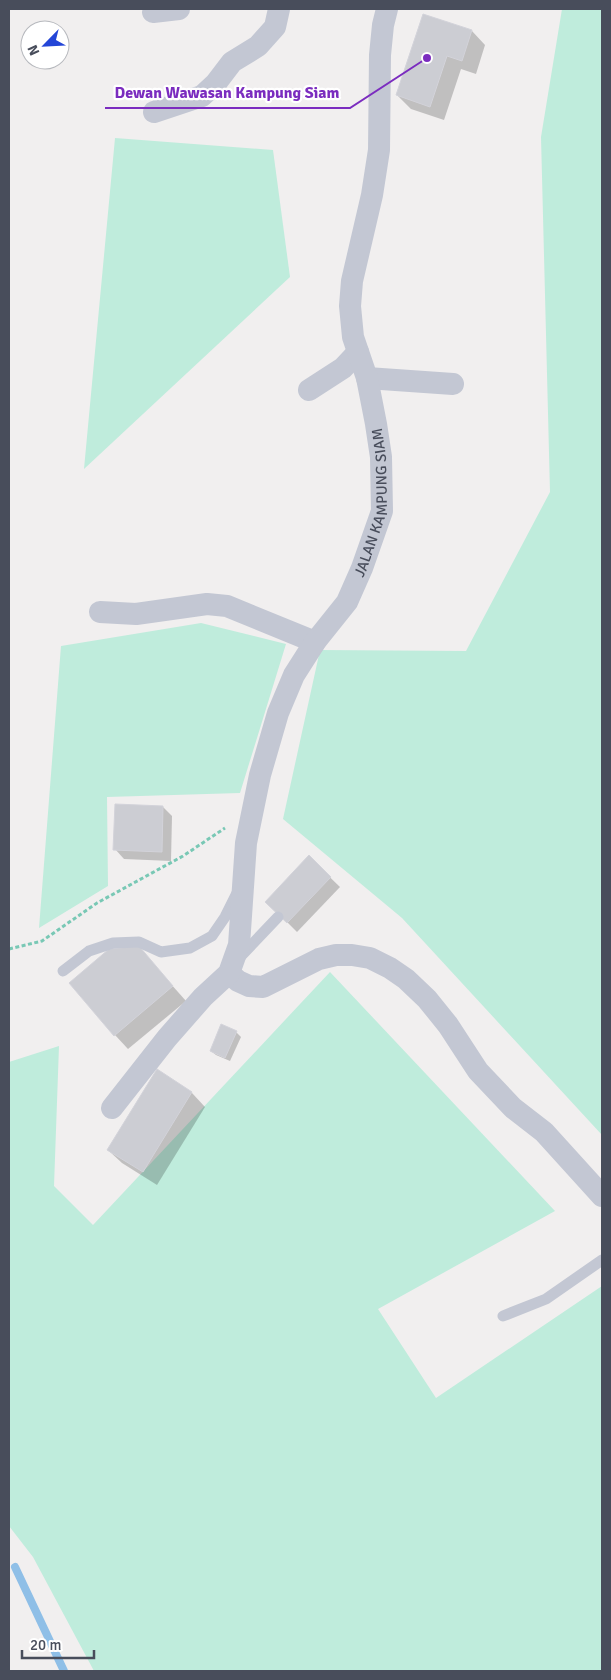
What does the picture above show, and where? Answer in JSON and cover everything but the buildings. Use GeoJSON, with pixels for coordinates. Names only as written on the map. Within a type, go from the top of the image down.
{"type":"FeatureCollection","features":[{"type":"Feature","properties":{"kind":"street"},"geometry":{"type":"LineString","coordinates":[[153,12],[179,9]]}},
{"type":"Feature","properties":{"kind":"street"},"geometry":{"type":"LineString","coordinates":[[154,112],[202,96],[216,83],[232,62],[258,46],[275,27],[279,9]]}},
{"type":"Feature","properties":{"kind":"street","name":"JALAN KAMPUNG SIAM"},"geometry":{"type":"LineString","coordinates":[[229,973],[239,945],[246,843],[268,743],[294,675],[315,642],[347,602],[382,511],[381,457],[367,378],[353,337],[350,306],[352,281],[372,195],[379,150],[380,55],[383,25],[387,9]]}},
{"type":"Feature","properties":{"kind":"street"},"geometry":{"type":"LineString","coordinates":[[309,390],[342,368],[358,352]]}},
{"type":"Feature","properties":{"kind":"street"},"geometry":{"type":"LineString","coordinates":[[367,378],[453,384]]}},
{"type":"Feature","properties":{"kind":"street"},"geometry":{"type":"LineString","coordinates":[[100,612],[136,614],[207,604],[227,606],[315,642]]}},
{"type":"Feature","properties":{"kind":"street"},"geometry":{"type":"LineString","coordinates":[[112,1108],[167,1038],[203,997],[229,973],[238,981],[249,986],[263,987],[320,959],[336,955],[370,958],[406,979],[427,999],[448,1025],[478,1071],[513,1108],[544,1132],[602,1196]]}},
{"type":"Feature","properties":{"kind":"lane"},"geometry":{"type":"LineString","coordinates":[[62,971],[89,951],[113,944],[139,942],[161,952],[190,948],[212,936],[225,918],[244,878]]}},
{"type":"Feature","properties":{"kind":"lane"},"geometry":{"type":"LineString","coordinates":[[229,973],[241,956],[278,917]]}},
{"type":"Feature","properties":{"kind":"lane"},"geometry":{"type":"LineString","coordinates":[[503,1316],[546,1300],[602,1260]]}},
{"type":"Feature","properties":{"kind":"path"},"geometry":{"type":"LineString","coordinates":[[9,949],[42,941],[97,903],[183,856],[253,809]]}},
{"type":"Feature","properties":{"kind":"green space"},"geometry":{"type":"Polygon","coordinates":[[[562,9],[602,9],[602,1135],[402,918],[283,819],[320,650],[466,651],[550,492],[541,137],[562,9]]]}},
{"type":"Feature","properties":{"kind":"green space"},"geometry":{"type":"Polygon","coordinates":[[[115,138],[273,150],[290,277],[84,469],[115,138]]]}},
{"type":"Feature","properties":{"kind":"green space"},"geometry":{"type":"Polygon","coordinates":[[[201,623],[286,644],[240,793],[107,797],[108,886],[39,928],[61,646],[201,623]]]}},
{"type":"Feature","properties":{"kind":"green space"},"geometry":{"type":"Polygon","coordinates":[[[330,972],[555,1211],[378,1309],[436,1398],[602,1286],[602,1671],[94,1671],[33,1557],[9,1526],[9,1062],[59,1046],[54,1186],[93,1225],[330,972]]]}},
{"type":"Feature","properties":{"kind":"waterway"},"geometry":{"type":"LineString","coordinates":[[15,1567],[64,1671]]}},
{"type":"Feature","properties":{"kind":"place","name":"Dewan Wawasan Kampung Siam"},"geometry":{"type":"Point","coordinates":[427,58]}}]}
